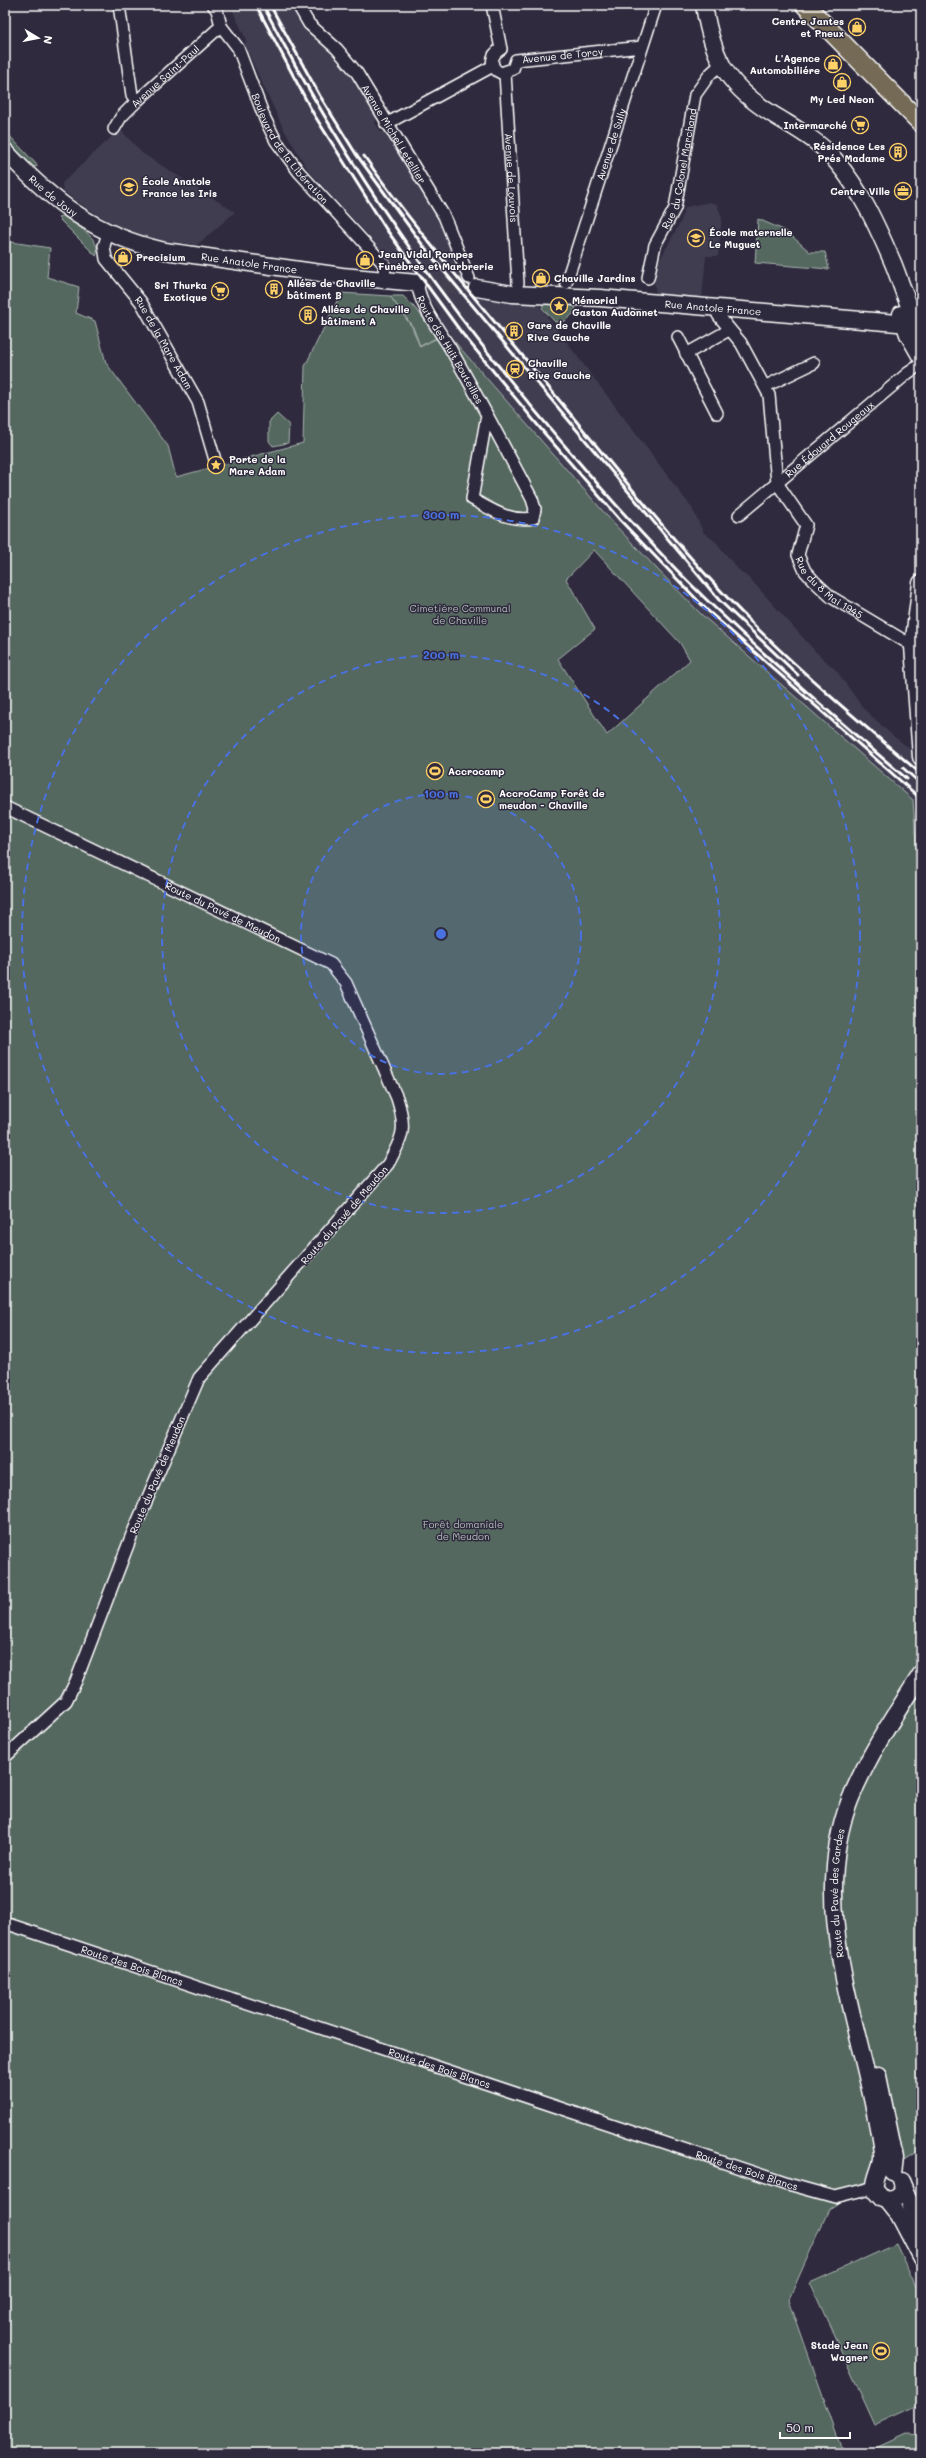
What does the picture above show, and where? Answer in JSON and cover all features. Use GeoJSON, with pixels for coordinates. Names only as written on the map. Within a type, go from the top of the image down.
{"type":"FeatureCollection","features":[{"type":"Feature","properties":{"kind":"main road"},"geometry":{"type":"LineString","coordinates":[[704,5],[709,37],[720,64],[740,90],[760,108],[807,135],[834,158],[860,193],[882,241],[915,329],[921,357]]}},
{"type":"Feature","properties":{"kind":"main road"},"geometry":{"type":"LineString","coordinates":[[805,5],[921,123]]}},
{"type":"Feature","properties":{"kind":"main road","name":"Rue de Jouy"},"geometry":{"type":"LineString","coordinates":[[5,151],[38,186],[59,203],[108,233]]}},
{"type":"Feature","properties":{"kind":"main road","name":"Rue Anatole France"},"geometry":{"type":"LineString","coordinates":[[108,233],[142,246],[165,251],[417,283]]}},
{"type":"Feature","properties":{"kind":"main road","name":"Rue Anatole France"},"geometry":{"type":"LineString","coordinates":[[473,283],[533,295],[600,298],[718,308],[830,318],[915,329]]}},
{"type":"Feature","properties":{"kind":"main road"},"geometry":{"type":"LineString","coordinates":[[921,583],[913,646],[921,757]]}},
{"type":"Feature","properties":{"kind":"main road","name":"Route du Pavé des Gardes"},"geometry":{"type":"LineString","coordinates":[[882,2178],[882,2154],[837,1931],[834,1899],[835,1867],[843,1823],[860,1777],[874,1748],[921,1674]]}},
{"type":"Feature","properties":{"kind":"main road","name":"Route du Pavé des Gardes"},"geometry":{"type":"LineString","coordinates":[[882,2178],[894,2151],[848,1946],[844,1910],[846,1854],[857,1808],[867,1783],[890,1741],[921,1694]]}},
{"type":"Feature","properties":{"kind":"main road"},"geometry":{"type":"LineString","coordinates":[[921,2229],[902,2188],[900,2178],[882,2178],[879,2196],[887,2200],[899,2215],[921,2257]]}},
{"type":"Feature","properties":{"kind":"main road"},"geometry":{"type":"LineString","coordinates":[[887,2200],[897,2197],[902,2188]]}},
{"type":"Feature","properties":{"kind":"street"},"geometry":{"type":"LineString","coordinates":[[119,5],[132,95],[137,101]]}},
{"type":"Feature","properties":{"kind":"street","name":"Boulevard de la Libération"},"geometry":{"type":"LineString","coordinates":[[213,5],[217,10],[221,26],[238,48],[265,119],[280,147],[315,189],[384,264],[385,280]]}},
{"type":"Feature","properties":{"kind":"street","name":"Avenue Michel Letellier"},"geometry":{"type":"LineString","coordinates":[[298,5],[309,24],[337,48],[357,73],[386,124],[424,180],[444,216],[473,283]]}},
{"type":"Feature","properties":{"kind":"street"},"geometry":{"type":"LineString","coordinates":[[492,5],[501,49],[493,56],[493,66],[498,72],[505,73]]}},
{"type":"Feature","properties":{"kind":"street","name":"Avenue de Sully"},"geometry":{"type":"LineString","coordinates":[[566,284],[656,5]]}},
{"type":"Feature","properties":{"kind":"street","name":"Avenue Saint-Paul"},"geometry":{"type":"LineString","coordinates":[[114,129],[121,117],[137,101],[221,26]]}},
{"type":"Feature","properties":{"kind":"street","name":"Avenue de Torcy"},"geometry":{"type":"LineString","coordinates":[[505,73],[513,69],[516,60],[642,47]]}},
{"type":"Feature","properties":{"kind":"street","name":"Rue du Colonel Marchand"},"geometry":{"type":"LineString","coordinates":[[648,278],[655,245],[676,208],[695,95],[705,79],[720,64]]}},
{"type":"Feature","properties":{"kind":"street"},"geometry":{"type":"LineString","coordinates":[[386,124],[493,66]]}},
{"type":"Feature","properties":{"kind":"street","name":"Avenue de Louvois"},"geometry":{"type":"LineString","coordinates":[[505,73],[518,283]]}},
{"type":"Feature","properties":{"kind":"street","name":"Rue de la Mare Adam"},"geometry":{"type":"LineString","coordinates":[[108,233],[104,246],[106,259],[141,302],[198,402],[215,460]]}},
{"type":"Feature","properties":{"kind":"street","name":"Route des Huit Bouteilles"},"geometry":{"type":"LineString","coordinates":[[417,283],[423,305],[487,415],[532,499],[535,509],[533,518],[518,520],[496,513],[472,499],[487,415]]}},
{"type":"Feature","properties":{"kind":"street","name":"Rue du 8 Mai 1945"},"geometry":{"type":"LineString","coordinates":[[718,308],[718,315],[741,343],[766,386],[770,400],[777,483],[779,488],[804,520],[806,530],[798,555],[805,571],[831,597],[913,646]]}},
{"type":"Feature","properties":{"kind":"street"},"geometry":{"type":"LineString","coordinates":[[686,354],[730,330]]}},
{"type":"Feature","properties":{"kind":"street"},"geometry":{"type":"LineString","coordinates":[[678,337],[717,413]]}},
{"type":"Feature","properties":{"kind":"street"},"geometry":{"type":"LineString","coordinates":[[766,386],[814,363]]}},
{"type":"Feature","properties":{"kind":"street","name":"Rue Édouard Rougeaux"},"geometry":{"type":"LineString","coordinates":[[739,515],[904,376],[921,364]]}},
{"type":"Feature","properties":{"kind":"street","name":"Route du Pavé de Meudon"},"geometry":{"type":"LineString","coordinates":[[5,806],[331,964],[346,983],[397,1098],[402,1114],[403,1132],[402,1139],[388,1164],[199,1378],[131,1537],[76,1681],[66,1701],[5,1757]]}},
{"type":"Feature","properties":{"kind":"street","name":"Route des Bois Blancs"},"geometry":{"type":"LineString","coordinates":[[5,1923],[788,2184],[835,2197],[882,2178]]}},
{"type":"Feature","properties":{"kind":"shaded area"},"geometry":{"type":"Polygon","coordinates":[[[230,5],[293,5],[305,29],[344,64],[363,91],[377,116],[375,123],[381,132],[387,132],[440,217],[479,295],[534,299],[692,508],[704,533],[715,541],[738,569],[753,582],[817,653],[836,670],[863,708],[892,735],[921,757],[921,807],[702,615],[615,525],[447,333],[438,320],[440,313],[412,275],[393,263],[308,170],[283,128],[245,46],[246,39],[230,5]]]}},
{"type":"Feature","properties":{"kind":"shaded area","name":"École Anatole France les Iris"},"geometry":{"type":"Polygon","coordinates":[[[120,129],[142,153],[235,212],[197,245],[154,239],[117,226],[85,207],[63,191],[62,183],[120,129]]]}},
{"type":"Feature","properties":{"kind":"shaded area","name":"École maternelle Le Muguet"},"geometry":{"type":"Polygon","coordinates":[[[710,202],[717,204],[722,218],[718,256],[706,256],[702,299],[656,297],[654,276],[657,265],[681,221],[685,207],[710,202]]]}},
{"type":"Feature","properties":{"kind":"green space"},"geometry":{"type":"Polygon","coordinates":[[[5,131],[38,166],[29,168],[5,142],[5,131]]]}},
{"type":"Feature","properties":{"kind":"green space"},"geometry":{"type":"Polygon","coordinates":[[[62,215],[80,227],[92,238],[96,244],[96,256],[58,218],[62,215]]]}},
{"type":"Feature","properties":{"kind":"green space"},"geometry":{"type":"Polygon","coordinates":[[[758,219],[786,231],[810,252],[825,252],[829,269],[755,263],[758,219]]]}},
{"type":"Feature","properties":{"kind":"green space","name":"Forêt domaniale de Meudon"},"geometry":{"type":"Polygon","coordinates":[[[5,241],[50,248],[47,277],[79,287],[76,313],[95,321],[106,363],[168,446],[176,477],[303,443],[305,366],[341,293],[390,296],[412,327],[420,347],[447,333],[615,525],[702,615],[913,800],[921,910],[921,2150],[829,2209],[789,2299],[843,2453],[5,2453],[5,241]],[[594,550],[566,579],[595,629],[558,659],[607,735],[690,660],[680,643],[594,550]]]}},
{"type":"Feature","properties":{"kind":"green space"},"geometry":{"type":"Polygon","coordinates":[[[390,296],[403,296],[413,305],[436,338],[420,346],[413,327],[390,296]]]}},
{"type":"Feature","properties":{"kind":"green space"},"geometry":{"type":"Polygon","coordinates":[[[544,303],[576,306],[575,312],[565,321],[555,322],[542,308],[544,303]]]}},
{"type":"Feature","properties":{"kind":"green space"},"geometry":{"type":"Polygon","coordinates":[[[277,414],[289,425],[288,443],[273,446],[269,441],[269,422],[277,414]]]}},
{"type":"Feature","properties":{"kind":"green space","name":"Stade Jean Wagner"},"geometry":{"type":"Polygon","coordinates":[[[896,2244],[921,2298],[921,2404],[875,2425],[810,2283],[896,2244]]]}},
{"type":"Feature","properties":{"kind":"green space"},"geometry":{"type":"Polygon","coordinates":[[[907,2435],[921,2436],[921,2453],[868,2453],[907,2435]]]}},
{"type":"Feature","properties":{"kind":"tunnel"},"geometry":{"type":"LineString","coordinates":[[417,283],[477,288]]}},
{"type":"Feature","properties":{"kind":"railway"},"geometry":{"type":"LineString","coordinates":[[256,5],[313,113],[386,229],[461,332],[545,434],[620,520],[707,610],[921,799]]}},
{"type":"Feature","properties":{"kind":"railway"},"geometry":{"type":"LineString","coordinates":[[263,5],[330,125],[366,183],[442,293],[526,400],[588,473],[694,588],[785,672],[907,779]]}},
{"type":"Feature","properties":{"kind":"railway"},"geometry":{"type":"LineString","coordinates":[[270,5],[320,96],[356,154],[427,251],[719,600],[798,675]]}},
{"type":"Feature","properties":{"kind":"railway"},"geometry":{"type":"LineString","coordinates":[[364,156],[405,212],[448,266],[644,504],[700,568],[728,599],[798,667],[921,774]]}},
{"type":"Feature","properties":{"kind":"railway"},"geometry":{"type":"LineString","coordinates":[[903,768],[921,784]]}},
{"type":"Feature","properties":{"kind":"place","name":"Centre Jantes et Pneux"},"geometry":{"type":"Point","coordinates":[857,27]}},
{"type":"Feature","properties":{"kind":"place","name":"L'Agence Automobiliére"},"geometry":{"type":"Point","coordinates":[833,64]}},
{"type":"Feature","properties":{"kind":"place","name":"My Led Neon"},"geometry":{"type":"Point","coordinates":[842,82]}},
{"type":"Feature","properties":{"kind":"place","name":"Intermarché"},"geometry":{"type":"Point","coordinates":[860,125]}},
{"type":"Feature","properties":{"kind":"place","name":"Résidence Les Prés Madame"},"geometry":{"type":"Point","coordinates":[898,152]}},
{"type":"Feature","properties":{"kind":"place","name":"École Anatole France les Iris"},"geometry":{"type":"Point","coordinates":[129,187]}},
{"type":"Feature","properties":{"kind":"place","name":"Centre Ville"},"geometry":{"type":"Point","coordinates":[903,191]}},
{"type":"Feature","properties":{"kind":"place","name":"École maternelle Le Muguet"},"geometry":{"type":"Point","coordinates":[696,238]}},
{"type":"Feature","properties":{"kind":"place","name":"Precisium"},"geometry":{"type":"Point","coordinates":[123,257]}},
{"type":"Feature","properties":{"kind":"place","name":"Jean Vidal Pompes Funèbres et Marbrerie"},"geometry":{"type":"Point","coordinates":[365,260]}},
{"type":"Feature","properties":{"kind":"place","name":"Chaville Jardins"},"geometry":{"type":"Point","coordinates":[541,278]}},
{"type":"Feature","properties":{"kind":"place","name":"Allées de Chaville bâtiment B"},"geometry":{"type":"Point","coordinates":[274,289]}},
{"type":"Feature","properties":{"kind":"place","name":"Sri Thurka Exotique"},"geometry":{"type":"Point","coordinates":[220,291]}},
{"type":"Feature","properties":{"kind":"place","name":"Mémorial Gaston Audonnet"},"geometry":{"type":"Point","coordinates":[559,306]}},
{"type":"Feature","properties":{"kind":"place","name":"Allées de Chaville bâtiment A"},"geometry":{"type":"Point","coordinates":[308,315]}},
{"type":"Feature","properties":{"kind":"place","name":"Gare de Chaville Rive Gauche"},"geometry":{"type":"Point","coordinates":[514,331]}},
{"type":"Feature","properties":{"kind":"place","name":"Chaville Rive Gauche"},"geometry":{"type":"Point","coordinates":[515,369]}},
{"type":"Feature","properties":{"kind":"place","name":"Porte de la Mare Adam"},"geometry":{"type":"Point","coordinates":[216,465]}},
{"type":"Feature","properties":{"kind":"place","name":"Accrocamp"},"geometry":{"type":"Point","coordinates":[435,771]}},
{"type":"Feature","properties":{"kind":"place","name":"AccroCamp Forêt de meudon - Chaville"},"geometry":{"type":"Point","coordinates":[486,799]}},
{"type":"Feature","properties":{"kind":"place","name":"Stade Jean Wagner"},"geometry":{"type":"Point","coordinates":[881,2351]}},
{"type":"Feature","properties":{"kind":"park label","name":"Cimetière Communal de Chaville"},"geometry":{"type":"Point","coordinates":[460,614]}}]}
